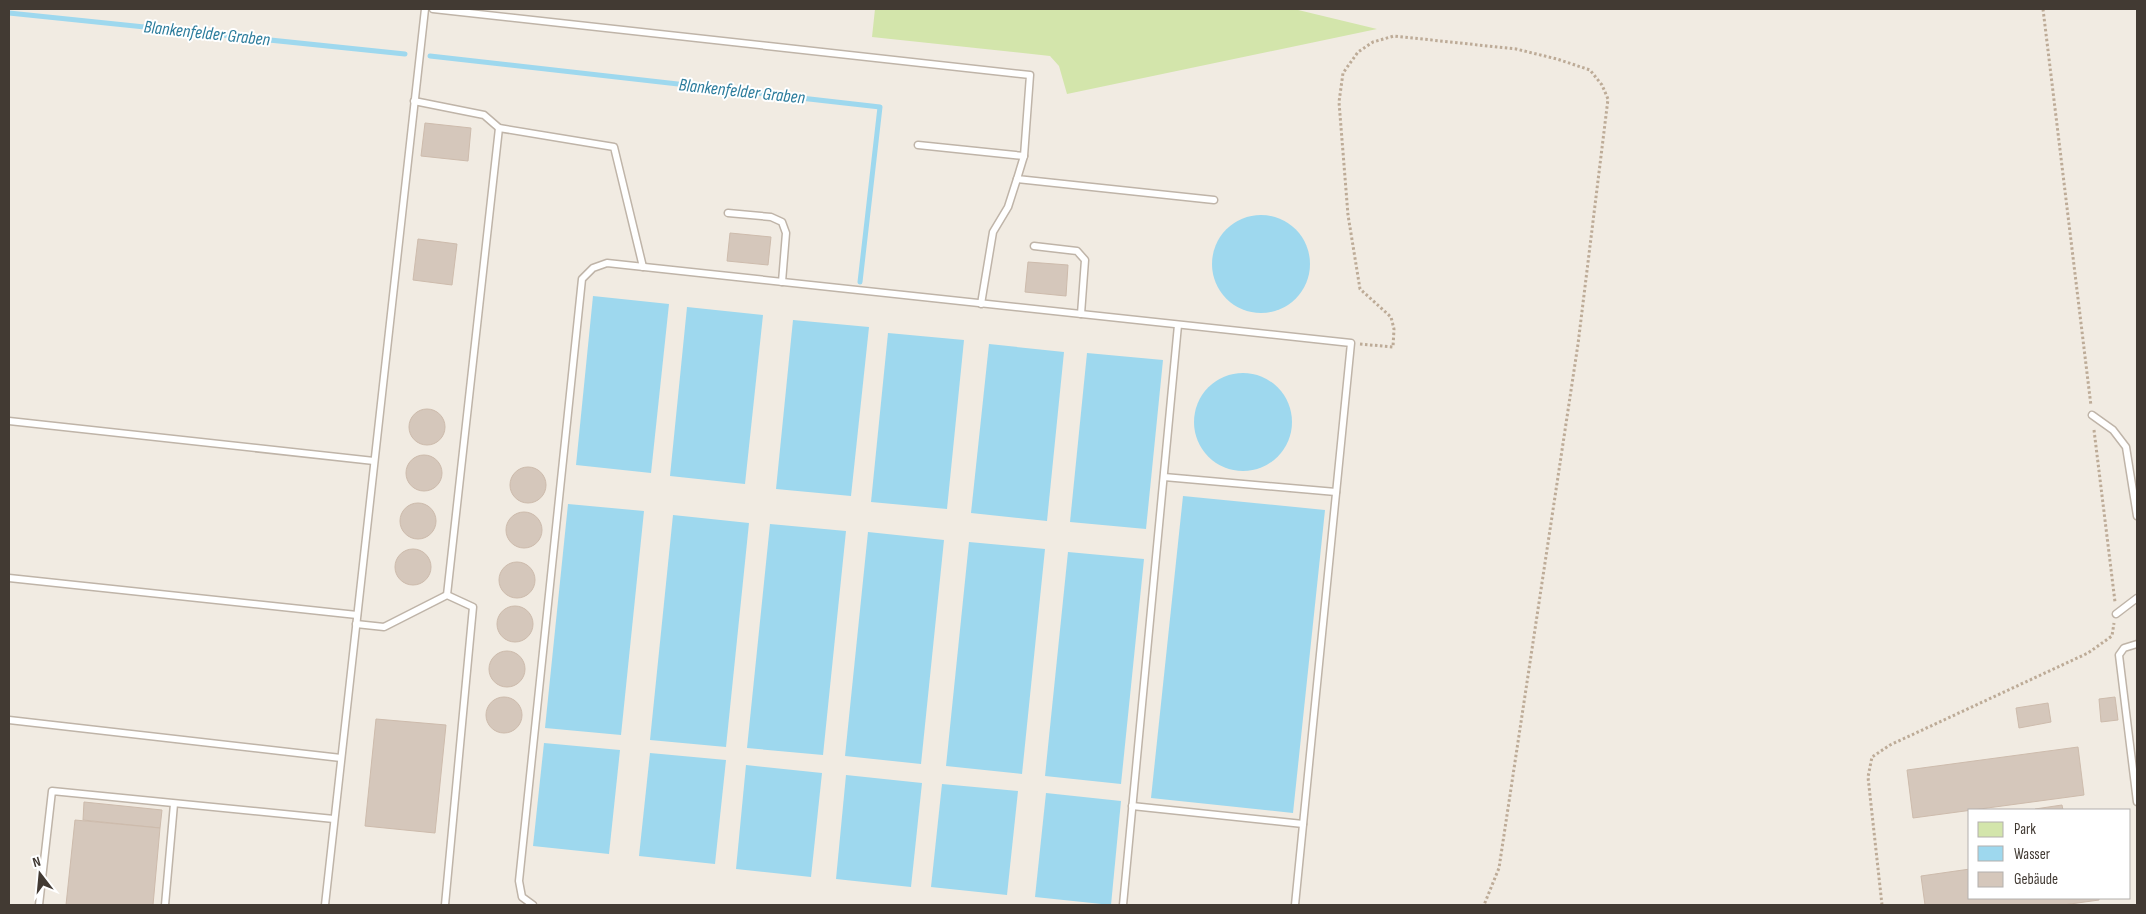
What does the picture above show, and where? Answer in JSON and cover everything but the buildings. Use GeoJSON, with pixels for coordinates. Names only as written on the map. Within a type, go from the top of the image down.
{"type":"FeatureCollection","features":[{"type":"Feature","properties":{"kind":"lane"},"geometry":{"type":"LineString","coordinates":[[325,905],[425,9]]}},
{"type":"Feature","properties":{"kind":"lane"},"geometry":{"type":"LineString","coordinates":[[433,9],[1030,75],[1024,156],[1008,207],[993,232],[982,304]]}},
{"type":"Feature","properties":{"kind":"lane"},"geometry":{"type":"LineString","coordinates":[[414,101],[484,115],[499,128],[614,147],[643,267]]}},
{"type":"Feature","properties":{"kind":"lane"},"geometry":{"type":"LineString","coordinates":[[446,595],[499,128]]}},
{"type":"Feature","properties":{"kind":"lane"},"geometry":{"type":"LineString","coordinates":[[918,145],[1024,156]]}},
{"type":"Feature","properties":{"kind":"lane"},"geometry":{"type":"LineString","coordinates":[[1017,179],[1214,200]]}},
{"type":"Feature","properties":{"kind":"lane"},"geometry":{"type":"LineString","coordinates":[[728,213],[771,218],[782,222],[786,232],[782,282]]}},
{"type":"Feature","properties":{"kind":"lane"},"geometry":{"type":"LineString","coordinates":[[1034,246],[1077,251],[1085,260],[1081,314]]}},
{"type":"Feature","properties":{"kind":"lane"},"geometry":{"type":"LineString","coordinates":[[533,905],[522,897],[519,881],[582,279],[593,268],[607,263],[1351,343],[1295,905]]}},
{"type":"Feature","properties":{"kind":"lane"},"geometry":{"type":"LineString","coordinates":[[1123,905],[1178,324]]}},
{"type":"Feature","properties":{"kind":"lane"},"geometry":{"type":"LineString","coordinates":[[2092,415],[2113,430],[2126,447],[2137,516]]}},
{"type":"Feature","properties":{"kind":"lane"},"geometry":{"type":"LineString","coordinates":[[9,421],[374,461]]}},
{"type":"Feature","properties":{"kind":"lane"},"geometry":{"type":"LineString","coordinates":[[1164,477],[1336,492]]}},
{"type":"Feature","properties":{"kind":"lane"},"geometry":{"type":"LineString","coordinates":[[9,578],[357,615]]}},
{"type":"Feature","properties":{"kind":"lane"},"geometry":{"type":"LineString","coordinates":[[356,624],[384,627],[446,595]]}},
{"type":"Feature","properties":{"kind":"lane"},"geometry":{"type":"LineString","coordinates":[[445,905],[473,607],[446,595]]}},
{"type":"Feature","properties":{"kind":"lane"},"geometry":{"type":"LineString","coordinates":[[2116,614],[2137,598]]}},
{"type":"Feature","properties":{"kind":"lane"},"geometry":{"type":"LineString","coordinates":[[2137,644],[2124,648],[2119,655],[2137,802]]}},
{"type":"Feature","properties":{"kind":"lane"},"geometry":{"type":"LineString","coordinates":[[9,720],[341,758]]}},
{"type":"Feature","properties":{"kind":"lane"},"geometry":{"type":"LineString","coordinates":[[39,905],[52,791],[334,820]]}},
{"type":"Feature","properties":{"kind":"lane"},"geometry":{"type":"LineString","coordinates":[[164,905],[174,804]]}},
{"type":"Feature","properties":{"kind":"lane"},"geometry":{"type":"LineString","coordinates":[[1132,806],[1303,824]]}},
{"type":"Feature","properties":{"kind":"path"},"geometry":{"type":"LineString","coordinates":[[1882,905],[1868,777],[1872,757],[1890,744],[2088,653],[2112,636],[2116,614],[2044,9]]}},
{"type":"Feature","properties":{"kind":"path"},"geometry":{"type":"LineString","coordinates":[[1351,343],[1393,347],[1394,329],[1391,317],[1360,289],[1348,215],[1338,102],[1343,73],[1358,52],[1373,42],[1394,36],[1516,48],[1590,70],[1602,85],[1608,99],[1580,325],[1500,868],[1484,905]]}},
{"type":"Feature","properties":{"kind":"green space"},"geometry":{"type":"Polygon","coordinates":[[[875,9],[1294,9],[1377,29],[1067,94],[1059,66],[1050,56],[872,37],[875,9]]]}},
{"type":"Feature","properties":{"kind":"water"},"geometry":{"type":"Polygon","coordinates":[[[1261,215],[1280,218],[1296,229],[1307,245],[1310,264],[1307,283],[1296,299],[1280,310],[1261,313],[1242,310],[1226,299],[1215,283],[1212,264],[1215,245],[1226,229],[1242,218],[1261,215]]]}},
{"type":"Feature","properties":{"kind":"water"},"geometry":{"type":"Polygon","coordinates":[[[593,296],[669,304],[651,473],[576,465],[593,296]]]}},
{"type":"Feature","properties":{"kind":"water"},"geometry":{"type":"Polygon","coordinates":[[[687,307],[763,315],[745,484],[670,476],[687,307]]]}},
{"type":"Feature","properties":{"kind":"water"},"geometry":{"type":"Polygon","coordinates":[[[793,320],[869,327],[851,496],[776,489],[793,320]]]}},
{"type":"Feature","properties":{"kind":"water"},"geometry":{"type":"Polygon","coordinates":[[[888,333],[964,340],[947,509],[871,502],[888,333]]]}},
{"type":"Feature","properties":{"kind":"water"},"geometry":{"type":"Polygon","coordinates":[[[989,344],[1064,352],[1047,521],[971,513],[989,344]]]}},
{"type":"Feature","properties":{"kind":"water"},"geometry":{"type":"Polygon","coordinates":[[[1087,353],[1163,360],[1146,529],[1070,522],[1087,353]]]}},
{"type":"Feature","properties":{"kind":"water"},"geometry":{"type":"Polygon","coordinates":[[[1243,373],[1262,376],[1278,387],[1289,403],[1292,422],[1289,441],[1278,457],[1262,468],[1243,471],[1224,468],[1208,457],[1197,441],[1194,422],[1197,403],[1208,387],[1224,376],[1243,373]]]}},
{"type":"Feature","properties":{"kind":"water"},"geometry":{"type":"Polygon","coordinates":[[[1183,496],[1325,510],[1293,813],[1151,798],[1183,496]]]}},
{"type":"Feature","properties":{"kind":"water"},"geometry":{"type":"Polygon","coordinates":[[[568,504],[644,511],[621,735],[545,728],[568,504]]]}},
{"type":"Feature","properties":{"kind":"water"},"geometry":{"type":"Polygon","coordinates":[[[673,515],[749,523],[726,747],[650,740],[673,515]]]}},
{"type":"Feature","properties":{"kind":"water"},"geometry":{"type":"Polygon","coordinates":[[[770,524],[846,531],[823,755],[747,748],[770,524]]]}},
{"type":"Feature","properties":{"kind":"water"},"geometry":{"type":"Polygon","coordinates":[[[868,532],[944,540],[921,764],[845,756],[868,532]]]}},
{"type":"Feature","properties":{"kind":"water"},"geometry":{"type":"Polygon","coordinates":[[[969,542],[1045,549],[1022,774],[946,766],[969,542]]]}},
{"type":"Feature","properties":{"kind":"water"},"geometry":{"type":"Polygon","coordinates":[[[1068,552],[1144,559],[1121,784],[1045,776],[1068,552]]]}},
{"type":"Feature","properties":{"kind":"water"},"geometry":{"type":"Polygon","coordinates":[[[544,743],[620,750],[609,854],[533,846],[544,743]]]}},
{"type":"Feature","properties":{"kind":"water"},"geometry":{"type":"Polygon","coordinates":[[[650,753],[726,760],[715,864],[639,856],[650,753]]]}},
{"type":"Feature","properties":{"kind":"water"},"geometry":{"type":"Polygon","coordinates":[[[746,765],[822,773],[811,877],[736,869],[746,765]]]}},
{"type":"Feature","properties":{"kind":"water"},"geometry":{"type":"Polygon","coordinates":[[[846,775],[922,783],[911,887],[836,879],[846,775]]]}},
{"type":"Feature","properties":{"kind":"water"},"geometry":{"type":"Polygon","coordinates":[[[942,784],[1018,791],[1007,895],[931,887],[942,784]]]}},
{"type":"Feature","properties":{"kind":"water"},"geometry":{"type":"Polygon","coordinates":[[[1046,793],[1121,801],[1111,905],[1035,897],[1046,793]]]}},
{"type":"Feature","properties":{"kind":"waterway","name":"Blankenfelder Graben"},"geometry":{"type":"LineString","coordinates":[[9,13],[405,54]]}},
{"type":"Feature","properties":{"kind":"waterway","name":"Blankenfelder Graben"},"geometry":{"type":"LineString","coordinates":[[430,56],[880,107],[860,282]]}}]}
